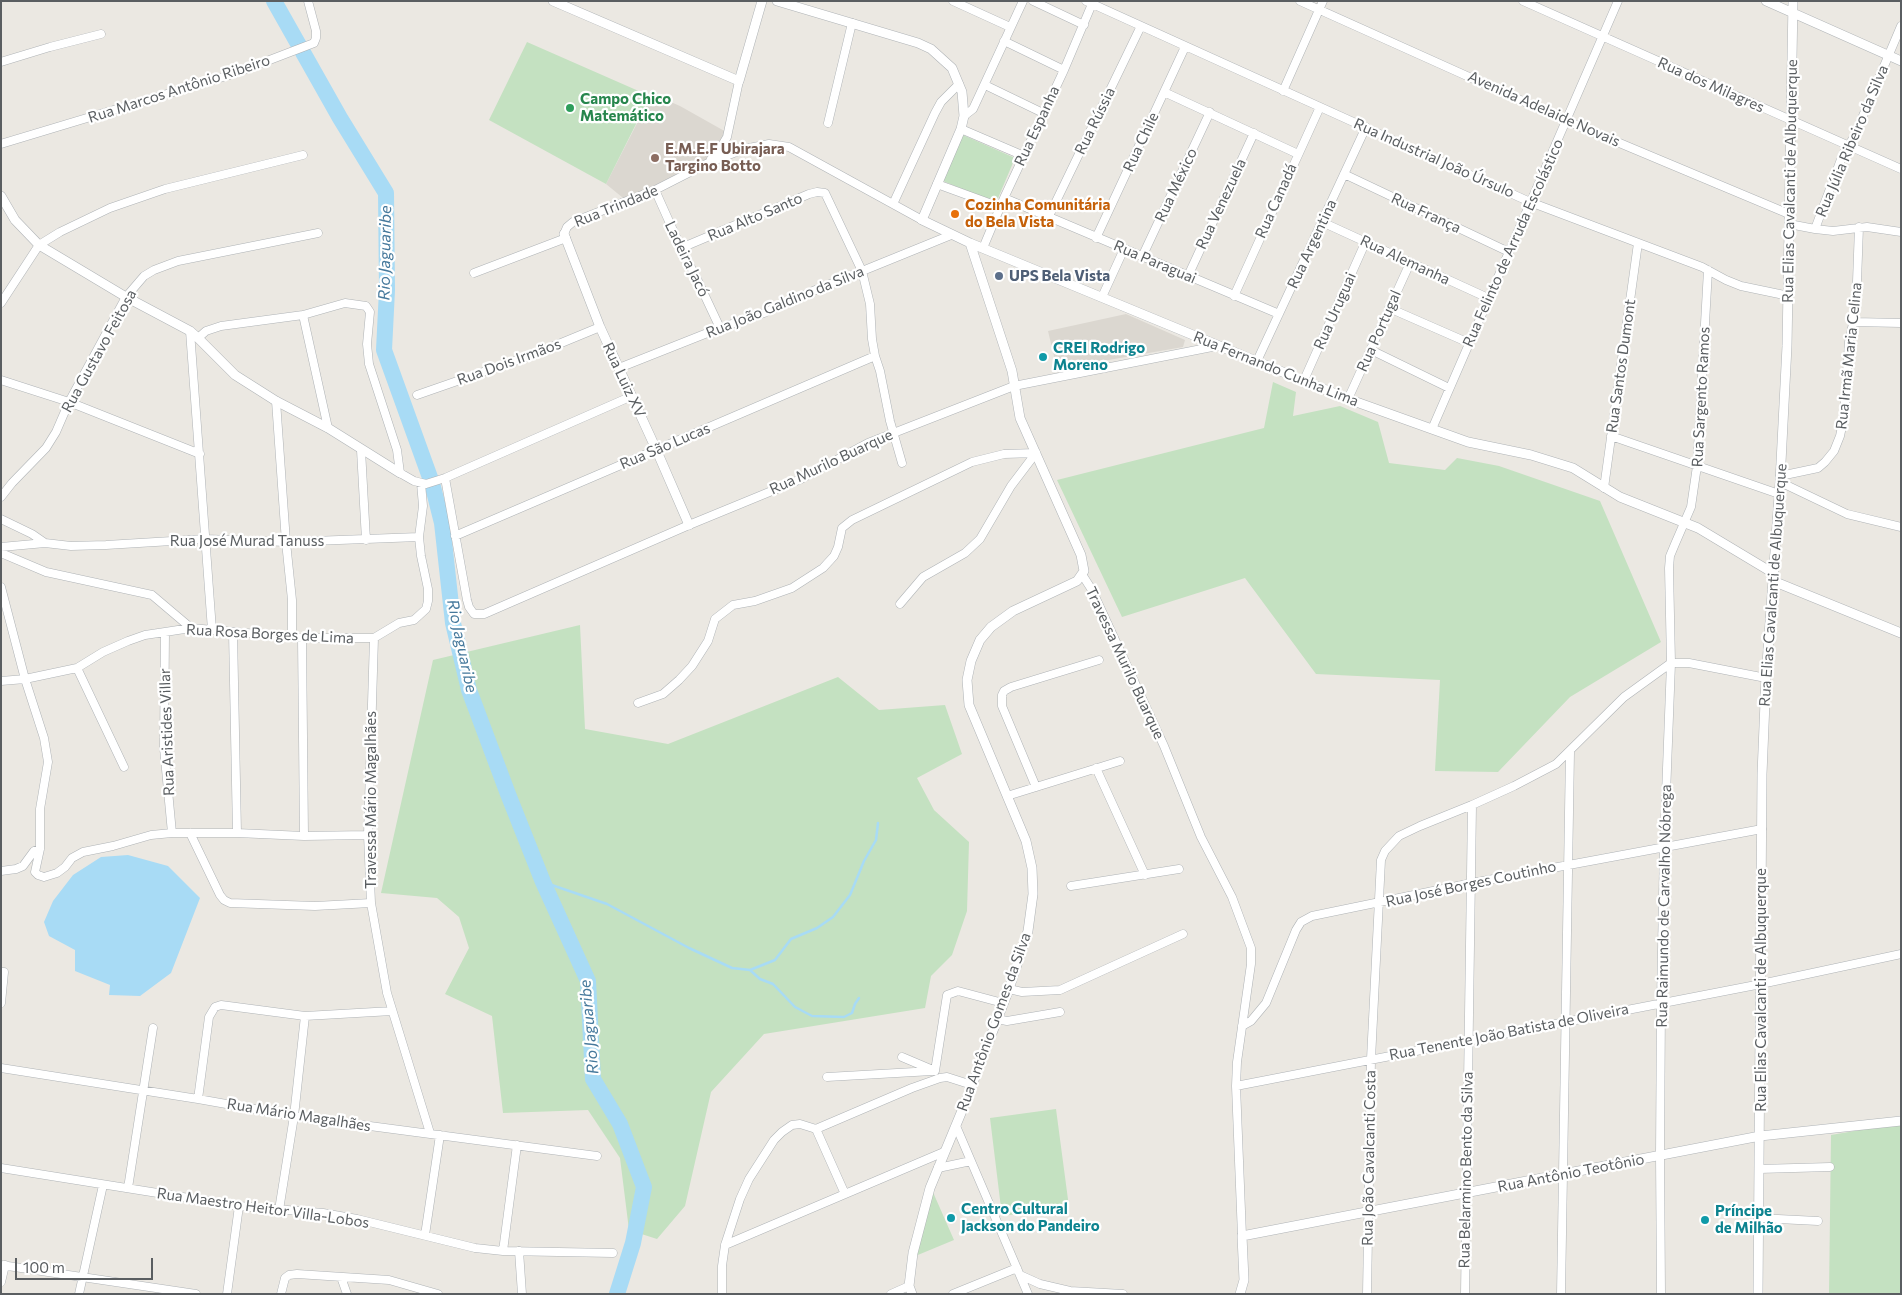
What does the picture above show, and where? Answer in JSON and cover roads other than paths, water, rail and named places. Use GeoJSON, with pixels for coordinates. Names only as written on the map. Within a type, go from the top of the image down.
{"type":"FeatureCollection","features":[{"type":"Feature","properties":{"kind":"street","name":"Rua Marcos Antônio Ribeiro"},"geometry":{"type":"LineString","coordinates":[[1,144],[233,74],[314,43],[316,38],[308,1]]}},
{"type":"Feature","properties":{"kind":"street"},"geometry":{"type":"LineString","coordinates":[[553,1],[739,81]]}},
{"type":"Feature","properties":{"kind":"street"},"geometry":{"type":"LineString","coordinates":[[708,162],[717,154],[726,137],[739,81],[762,1]]}},
{"type":"Feature","properties":{"kind":"street"},"geometry":{"type":"LineString","coordinates":[[777,1],[918,43],[931,48],[952,68],[959,84],[964,104],[964,116],[961,128],[922,220]]}},
{"type":"Feature","properties":{"kind":"street"},"geometry":{"type":"LineString","coordinates":[[953,1],[1010,27]]}},
{"type":"Feature","properties":{"kind":"street"},"geometry":{"type":"LineString","coordinates":[[964,116],[973,108],[985,85],[1023,1]]}},
{"type":"Feature","properties":{"kind":"street"},"geometry":{"type":"LineString","coordinates":[[1033,1],[1084,25]]}},
{"type":"Feature","properties":{"kind":"street","name":"Avenida Adelaide Novais"},"geometry":{"type":"LineString","coordinates":[[1300,1],[1567,121],[1789,214]]}},
{"type":"Feature","properties":{"kind":"street"},"geometry":{"type":"LineString","coordinates":[[1283,91],[1323,1]]}},
{"type":"Feature","properties":{"kind":"street","name":"Rua dos Milagres"},"geometry":{"type":"LineString","coordinates":[[1522,1],[1901,168]]}},
{"type":"Feature","properties":{"kind":"street","name":"Rua Felinto de Arruda Escolástico"},"geometry":{"type":"LineString","coordinates":[[1432,429],[1618,1]]}},
{"type":"Feature","properties":{"kind":"street"},"geometry":{"type":"LineString","coordinates":[[1766,1],[1901,61]]}},
{"type":"Feature","properties":{"kind":"street","name":"Rua Elias Cavalcanti de Albuquerque"},"geometry":{"type":"LineString","coordinates":[[1755,1293],[1760,1136],[1762,829],[1766,678],[1780,479],[1789,296],[1792,1]]}},
{"type":"Feature","properties":{"kind":"street","name":"Rua Espanha"},"geometry":{"type":"LineString","coordinates":[[983,248],[1084,25],[1089,3]]}},
{"type":"Feature","properties":{"kind":"street","name":"Rua Industrial João Úrsulo"},"geometry":{"type":"LineString","coordinates":[[1089,3],[1530,202],[1708,270],[1741,286],[1789,296]]}},
{"type":"Feature","properties":{"kind":"street"},"geometry":{"type":"LineString","coordinates":[[828,123],[852,23]]}},
{"type":"Feature","properties":{"kind":"street","name":"Rua Rússia"},"geometry":{"type":"LineString","coordinates":[[1049,216],[1140,26]]}},
{"type":"Feature","properties":{"kind":"street","name":"Rua Júlia Ribeiro da Silva"},"geometry":{"type":"LineString","coordinates":[[1815,229],[1843,154],[1854,137],[1901,26]]}},
{"type":"Feature","properties":{"kind":"street"},"geometry":{"type":"LineString","coordinates":[[1,62],[101,34]]}},
{"type":"Feature","properties":{"kind":"street"},"geometry":{"type":"LineString","coordinates":[[1004,41],[1064,70]]}},
{"type":"Feature","properties":{"kind":"street","name":"Rua Chile"},"geometry":{"type":"LineString","coordinates":[[1096,238],[1185,46]]}},
{"type":"Feature","properties":{"kind":"street"},"geometry":{"type":"LineString","coordinates":[[893,204],[941,102],[959,84]]}},
{"type":"Feature","properties":{"kind":"street"},"geometry":{"type":"LineString","coordinates":[[985,85],[1043,113]]}},
{"type":"Feature","properties":{"kind":"street"},"geometry":{"type":"LineString","coordinates":[[1164,92],[1298,154]]}},
{"type":"Feature","properties":{"kind":"street","name":"Rua Canadá"},"geometry":{"type":"LineString","coordinates":[[1234,296],[1320,107]]}},
{"type":"Feature","properties":{"kind":"street","name":"Rua México"},"geometry":{"type":"LineString","coordinates":[[1142,257],[1210,112]]}},
{"type":"Feature","properties":{"kind":"street","name":"Rua Argentina"},"geometry":{"type":"LineString","coordinates":[[1257,361],[1366,127]]}},
{"type":"Feature","properties":{"kind":"street"},"geometry":{"type":"LineString","coordinates":[[961,128],[1024,156]]}},
{"type":"Feature","properties":{"kind":"street","name":"Rua Venezuela"},"geometry":{"type":"LineString","coordinates":[[1188,276],[1254,133]]}},
{"type":"Feature","properties":{"kind":"street","name":"Rua Trindade"},"geometry":{"type":"LineString","coordinates":[[565,236],[566,227],[572,222],[655,190],[708,162],[760,145],[784,145]]}},
{"type":"Feature","properties":{"kind":"street","name":"Rua Fernando Cunha Lima"},"geometry":{"type":"LineString","coordinates":[[784,145],[951,235],[1217,346],[1348,399],[1468,442],[1555,461],[1586,476],[1620,497],[1685,522],[1711,535],[1773,577],[1901,633]]}},
{"type":"Feature","properties":{"kind":"street"},"geometry":{"type":"LineString","coordinates":[[1,303],[38,245],[60,232],[110,208],[165,190],[304,155]]}},
{"type":"Feature","properties":{"kind":"street","name":"Rua França"},"geometry":{"type":"LineString","coordinates":[[1344,174],[1509,252]]}},
{"type":"Feature","properties":{"kind":"street"},"geometry":{"type":"LineString","coordinates":[[937,184],[1000,207]]}},
{"type":"Feature","properties":{"kind":"street","name":"Ladeira Jacó"},"geometry":{"type":"LineString","coordinates":[[655,190],[720,328]]}},
{"type":"Feature","properties":{"kind":"street","name":"Rua Alto Santo"},"geometry":{"type":"LineString","coordinates":[[681,248],[808,194],[822,191],[828,196],[862,271]]}},
{"type":"Feature","properties":{"kind":"street"},"geometry":{"type":"LineString","coordinates":[[1,196],[4,210],[38,245],[126,297],[190,331],[235,375],[276,401],[328,428],[360,450],[400,473],[424,483],[442,480],[632,396]]}},
{"type":"Feature","properties":{"kind":"street","name":"Rua Paraguai"},"geometry":{"type":"LineString","coordinates":[[1004,198],[1280,314]]}},
{"type":"Feature","properties":{"kind":"street","name":"Rua Alemanha"},"geometry":{"type":"LineString","coordinates":[[1322,222],[1488,298]]}},
{"type":"Feature","properties":{"kind":"street"},"geometry":{"type":"LineString","coordinates":[[1789,224],[1815,229],[1843,230],[1859,227],[1901,232]]}},
{"type":"Feature","properties":{"kind":"street","name":"Rua Irmã Maria Celina"},"geometry":{"type":"LineString","coordinates":[[1780,479],[1818,468],[1826,462],[1834,451],[1840,436],[1844,417],[1849,342],[1856,309],[1859,227]]}},
{"type":"Feature","properties":{"kind":"street","name":"Rua Gustavo Feitosa"},"geometry":{"type":"LineString","coordinates":[[1,497],[46,448],[126,297],[144,276],[178,261],[318,233]]}},
{"type":"Feature","properties":{"kind":"street","name":"Rua João Galdino da Silva"},"geometry":{"type":"LineString","coordinates":[[619,368],[720,328],[764,313],[951,235]]}},
{"type":"Feature","properties":{"kind":"street"},"geometry":{"type":"LineString","coordinates":[[474,273],[565,236]]}},
{"type":"Feature","properties":{"kind":"street","name":"Rua Luiz XV"},"geometry":{"type":"LineString","coordinates":[[565,236],[600,326],[689,525]]}},
{"type":"Feature","properties":{"kind":"street","name":"Rua Uruguai"},"geometry":{"type":"LineString","coordinates":[[1304,380],[1366,241]]}},
{"type":"Feature","properties":{"kind":"street","name":"Travessa Murilo Buarque"},"geometry":{"type":"LineString","coordinates":[[970,243],[1012,371],[1020,418],[1081,555],[1084,571],[1082,576],[1092,590],[1164,746],[1194,819],[1232,897],[1251,948],[1251,964],[1237,1062],[1236,1086],[1242,1236]]}},
{"type":"Feature","properties":{"kind":"street","name":"Rua Santos Dumont"},"geometry":{"type":"LineString","coordinates":[[1604,488],[1638,243]]}},
{"type":"Feature","properties":{"kind":"street"},"geometry":{"type":"LineString","coordinates":[[1102,297],[1124,249]]}},
{"type":"Feature","properties":{"kind":"street","name":"Rua Portugal"},"geometry":{"type":"LineString","coordinates":[[1348,399],[1410,263]]}},
{"type":"Feature","properties":{"kind":"street","name":"Rua Sargento Ramos"},"geometry":{"type":"LineString","coordinates":[[1685,522],[1692,507],[1697,466],[1708,270]]}},
{"type":"Feature","properties":{"kind":"street"},"geometry":{"type":"LineString","coordinates":[[862,271],[870,304],[875,356],[893,434],[902,463]]}},
{"type":"Feature","properties":{"kind":"street"},"geometry":{"type":"LineString","coordinates":[[198,338],[206,331],[221,326],[303,315],[345,303],[362,305],[368,309],[367,344],[369,364],[397,450],[400,473]]}},
{"type":"Feature","properties":{"kind":"street"},"geometry":{"type":"LineString","coordinates":[[1389,308],[1468,343]]}},
{"type":"Feature","properties":{"kind":"street"},"geometry":{"type":"LineString","coordinates":[[303,315],[328,428]]}},
{"type":"Feature","properties":{"kind":"street"},"geometry":{"type":"LineString","coordinates":[[1854,322],[1901,323]]}},
{"type":"Feature","properties":{"kind":"street","name":"Rua Dois Irmãos"},"geometry":{"type":"LineString","coordinates":[[417,395],[532,355],[600,326]]}},
{"type":"Feature","properties":{"kind":"street"},"geometry":{"type":"LineString","coordinates":[[190,331],[212,630]]}},
{"type":"Feature","properties":{"kind":"street","name":"Rua Murilo Buarque"},"geometry":{"type":"LineString","coordinates":[[456,536],[469,607],[474,614],[484,614],[689,525],[801,479],[868,443],[1014,386],[1217,346]]}},
{"type":"Feature","properties":{"kind":"street"},"geometry":{"type":"LineString","coordinates":[[1371,350],[1449,388]]}},
{"type":"Feature","properties":{"kind":"street","name":"Rua São Lucas"},"geometry":{"type":"LineString","coordinates":[[456,536],[875,356]]}},
{"type":"Feature","properties":{"kind":"street"},"geometry":{"type":"LineString","coordinates":[[1,380],[69,402],[200,454]]}},
{"type":"Feature","properties":{"kind":"street"},"geometry":{"type":"LineString","coordinates":[[276,401],[292,600],[292,637]]}},
{"type":"Feature","properties":{"kind":"street"},"geometry":{"type":"LineString","coordinates":[[1611,436],[1779,494]]}},
{"type":"Feature","properties":{"kind":"street"},"geometry":{"type":"LineString","coordinates":[[360,450],[366,540]]}},
{"type":"Feature","properties":{"kind":"street"},"geometry":{"type":"LineString","coordinates":[[900,604],[923,577],[965,553],[980,539],[1010,486],[1036,453]]}},
{"type":"Feature","properties":{"kind":"street"},"geometry":{"type":"LineString","coordinates":[[638,703],[663,694],[692,666],[708,641],[715,619],[733,605],[755,601],[792,588],[823,568],[834,556],[842,528],[852,520],[972,462],[1004,454],[1036,453]]}},
{"type":"Feature","properties":{"kind":"street"},"geometry":{"type":"LineString","coordinates":[[1780,479],[1847,514],[1901,527]]}},
{"type":"Feature","properties":{"kind":"street"},"geometry":{"type":"LineString","coordinates":[[442,480],[456,536]]}},
{"type":"Feature","properties":{"kind":"street","name":"Rua Rosa Borges de Lima"},"geometry":{"type":"LineString","coordinates":[[1,681],[25,679],[77,668],[103,652],[145,635],[191,628],[302,638],[374,638],[399,623],[414,620],[426,609],[428,601],[428,589],[419,537],[424,483]]}},
{"type":"Feature","properties":{"kind":"street"},"geometry":{"type":"LineString","coordinates":[[1,519],[32,534],[45,543]]}},
{"type":"Feature","properties":{"kind":"street","name":"Rua Raimundo de Carvalho Nóbrega"},"geometry":{"type":"LineString","coordinates":[[1661,1294],[1661,1003],[1664,847],[1671,663],[1669,568],[1670,556],[1685,522]]}},
{"type":"Feature","properties":{"kind":"street","name":"Rua José Murad Tanuss"},"geometry":{"type":"LineString","coordinates":[[45,543],[72,546],[205,538],[286,542],[419,537]]}},
{"type":"Feature","properties":{"kind":"street"},"geometry":{"type":"LineString","coordinates":[[1,547],[45,543]]}},
{"type":"Feature","properties":{"kind":"street"},"geometry":{"type":"LineString","coordinates":[[1,553],[46,572],[152,595],[191,628]]}},
{"type":"Feature","properties":{"kind":"street","name":"Rua Antônio Gomes da Silva"},"geometry":{"type":"LineString","coordinates":[[910,1290],[912,1252],[919,1226],[938,1168],[972,1085],[1028,931],[1033,894],[1032,868],[1026,841],[969,704],[967,680],[971,661],[980,640],[991,627],[1012,611],[1077,581],[1082,576]]}},
{"type":"Feature","properties":{"kind":"street"},"geometry":{"type":"LineString","coordinates":[[1,587],[25,679],[40,724],[48,762],[40,809],[40,849],[35,872],[40,877],[57,873],[72,858],[83,852],[113,846],[142,836],[172,833],[304,836],[368,835]]}},
{"type":"Feature","properties":{"kind":"street","name":"Rua Aristides Villar"},"geometry":{"type":"LineString","coordinates":[[165,632],[164,748],[172,833]]}},
{"type":"Feature","properties":{"kind":"street"},"geometry":{"type":"LineString","coordinates":[[233,632],[237,833]]}},
{"type":"Feature","properties":{"kind":"street"},"geometry":{"type":"LineString","coordinates":[[302,638],[304,836]]}},
{"type":"Feature","properties":{"kind":"street","name":"Travessa Mário Magalhães"},"geometry":{"type":"LineString","coordinates":[[374,638],[368,835],[371,903],[387,993],[412,1068],[430,1133]]}},
{"type":"Feature","properties":{"kind":"street"},"geometry":{"type":"LineString","coordinates":[[1036,786],[1002,706],[1002,695],[1004,691],[1011,687],[1099,660]]}},
{"type":"Feature","properties":{"kind":"street"},"geometry":{"type":"LineString","coordinates":[[1671,663],[1689,663],[1766,678]]}},
{"type":"Feature","properties":{"kind":"street","name":"Rua João Cavalcanti Costa"},"geometry":{"type":"LineString","coordinates":[[1367,1294],[1371,1059],[1381,860],[1385,850],[1391,842],[1420,826],[1472,805],[1556,764],[1624,697],[1671,663]]}},
{"type":"Feature","properties":{"kind":"street"},"geometry":{"type":"LineString","coordinates":[[77,668],[124,767]]}},
{"type":"Feature","properties":{"kind":"street"},"geometry":{"type":"LineString","coordinates":[[1561,1294],[1570,752]]}},
{"type":"Feature","properties":{"kind":"street"},"geometry":{"type":"LineString","coordinates":[[1007,796],[1120,761]]}},
{"type":"Feature","properties":{"kind":"street"},"geometry":{"type":"LineString","coordinates":[[1096,768],[1145,875]]}},
{"type":"Feature","properties":{"kind":"street","name":"Rua Belarmino Bento da Silva"},"geometry":{"type":"LineString","coordinates":[[1464,1294],[1472,805]]}},
{"type":"Feature","properties":{"kind":"street","name":"Rua José Borges Coutinho"},"geometry":{"type":"LineString","coordinates":[[1242,1026],[1251,1021],[1266,1003],[1301,922],[1312,916],[1568,864],[1762,829]]}},
{"type":"Feature","properties":{"kind":"street"},"geometry":{"type":"LineString","coordinates":[[190,833],[220,895],[230,903],[315,906],[371,903]]}},
{"type":"Feature","properties":{"kind":"street"},"geometry":{"type":"LineString","coordinates":[[1,871],[24,866],[34,851],[40,849]]}},
{"type":"Feature","properties":{"kind":"street"},"geometry":{"type":"LineString","coordinates":[[1071,886],[1179,869]]}},
{"type":"Feature","properties":{"kind":"street"},"geometry":{"type":"LineString","coordinates":[[1008,989],[1022,992],[1060,990],[1183,934]]}},
{"type":"Feature","properties":{"kind":"street","name":"Rua Tenente João Batista de Oliveira"},"geometry":{"type":"LineString","coordinates":[[1236,1086],[1761,984],[1901,954]]}},
{"type":"Feature","properties":{"kind":"street"},"geometry":{"type":"LineString","coordinates":[[1,1003],[2,972]]}},
{"type":"Feature","properties":{"kind":"street"},"geometry":{"type":"LineString","coordinates":[[938,1074],[947,995],[958,991],[1003,1003]]}},
{"type":"Feature","properties":{"kind":"street"},"geometry":{"type":"LineString","coordinates":[[198,1099],[209,1017],[215,1007],[222,1005],[305,1016],[392,1011]]}},
{"type":"Feature","properties":{"kind":"street"},"geometry":{"type":"LineString","coordinates":[[997,1019],[1007,1021],[1060,1012]]}},
{"type":"Feature","properties":{"kind":"street"},"geometry":{"type":"LineString","coordinates":[[279,1210],[294,1116],[305,1016]]}},
{"type":"Feature","properties":{"kind":"street"},"geometry":{"type":"LineString","coordinates":[[128,1188],[153,1028]]}},
{"type":"Feature","properties":{"kind":"street"},"geometry":{"type":"LineString","coordinates":[[902,1057],[938,1074],[972,1085]]}},
{"type":"Feature","properties":{"kind":"street","name":"Rua Mário Magalhães"},"geometry":{"type":"LineString","coordinates":[[1,1068],[294,1116],[598,1156]]}},
{"type":"Feature","properties":{"kind":"street"},"geometry":{"type":"LineString","coordinates":[[827,1077],[938,1074]]}},
{"type":"Feature","properties":{"kind":"street"},"geometry":{"type":"LineString","coordinates":[[722,1294],[722,1266],[725,1245],[740,1199],[749,1180],[774,1140],[792,1125],[800,1124],[816,1130],[912,1088],[938,1074]]}},
{"type":"Feature","properties":{"kind":"street","name":"Rua Antônio Teotônio"},"geometry":{"type":"LineString","coordinates":[[1242,1236],[1760,1136],[1901,1121]]}},
{"type":"Feature","properties":{"kind":"street"},"geometry":{"type":"LineString","coordinates":[[956,1126],[1028,1294]]}},
{"type":"Feature","properties":{"kind":"street"},"geometry":{"type":"LineString","coordinates":[[816,1130],[845,1194]]}},
{"type":"Feature","properties":{"kind":"street"},"geometry":{"type":"LineString","coordinates":[[425,1235],[440,1135]]}},
{"type":"Feature","properties":{"kind":"street"},"geometry":{"type":"LineString","coordinates":[[504,1251],[517,1145]]}},
{"type":"Feature","properties":{"kind":"street"},"geometry":{"type":"LineString","coordinates":[[725,1245],[944,1152]]}},
{"type":"Feature","properties":{"kind":"street"},"geometry":{"type":"LineString","coordinates":[[938,1168],[971,1161]]}},
{"type":"Feature","properties":{"kind":"street"},"geometry":{"type":"LineString","coordinates":[[1759,1169],[1830,1167]]}},
{"type":"Feature","properties":{"kind":"street","name":"Rua Maestro Heitor Villa-Lobos"},"geometry":{"type":"LineString","coordinates":[[1,1168],[239,1206],[322,1213],[357,1219],[475,1248],[504,1251],[613,1253]]}},
{"type":"Feature","properties":{"kind":"street"},"geometry":{"type":"LineString","coordinates":[[79,1294],[102,1185]]}},
{"type":"Feature","properties":{"kind":"street"},"geometry":{"type":"LineString","coordinates":[[227,1294],[239,1206]]}},
{"type":"Feature","properties":{"kind":"street"},"geometry":{"type":"LineString","coordinates":[[1758,1218],[1818,1221]]}},
{"type":"Feature","properties":{"kind":"street"},"geometry":{"type":"LineString","coordinates":[[1240,1294],[1244,1280],[1245,1265],[1242,1236]]}},
{"type":"Feature","properties":{"kind":"street"},"geometry":{"type":"LineString","coordinates":[[519,1251],[522,1294]]}},
{"type":"Feature","properties":{"kind":"street"},"geometry":{"type":"LineString","coordinates":[[1,1282],[3,1265],[154,1291],[196,1294]]}},
{"type":"Feature","properties":{"kind":"street"},"geometry":{"type":"LineString","coordinates":[[953,1294],[1018,1271]]}},
{"type":"Feature","properties":{"kind":"street"},"geometry":{"type":"LineString","coordinates":[[1018,1271],[1040,1284],[1070,1291],[1123,1294]]}},
{"type":"Feature","properties":{"kind":"street"},"geometry":{"type":"LineString","coordinates":[[281,1294],[282,1284],[289,1275],[303,1274],[389,1280],[438,1294]]}},
{"type":"Feature","properties":{"kind":"street"},"geometry":{"type":"LineString","coordinates":[[341,1277],[347,1294]]}},
{"type":"Feature","properties":{"kind":"street"},"geometry":{"type":"LineString","coordinates":[[891,1294],[910,1290]]}},
{"type":"Feature","properties":{"kind":"water"},"geometry":{"type":"Polygon","coordinates":[[[128,855],[168,866],[200,898],[171,973],[140,996],[109,995],[110,985],[75,971],[75,950],[49,936],[44,922],[53,901],[73,875],[101,857],[128,855]]]}},
{"type":"Feature","properties":{"kind":"waterway","name":"Rio Jaguaribe"},"geometry":{"type":"LineString","coordinates":[[274,1],[340,118],[386,193],[387,290],[384,350],[432,483],[442,523],[453,623],[469,690],[543,882],[588,981],[593,1079],[620,1124],[644,1187],[633,1243],[617,1294]]}},
{"type":"Feature","properties":{"kind":"waterway"},"geometry":{"type":"LineString","coordinates":[[543,882],[607,904],[689,948],[732,968],[750,970],[775,960],[791,939],[817,928],[833,917],[850,895],[864,861],[876,840],[878,823]]}},
{"type":"Feature","properties":{"kind":"waterway"},"geometry":{"type":"LineString","coordinates":[[750,970],[760,979],[773,984],[795,1007],[812,1016],[844,1017],[852,1013],[859,998]]}},
{"type":"Feature","properties":{"kind":"place","name":"Campo Chico Matemático"},"geometry":{"type":"Point","coordinates":[570,108]}},
{"type":"Feature","properties":{"kind":"place","name":"E.M.E.F Ubirajara Targino Botto"},"geometry":{"type":"Point","coordinates":[655,158]}},
{"type":"Feature","properties":{"kind":"place","name":"Cozinha Comunitária do Bela Vista"},"geometry":{"type":"Point","coordinates":[955,214]}},
{"type":"Feature","properties":{"kind":"place","name":"UPS Bela Vista"},"geometry":{"type":"Point","coordinates":[999,276]}},
{"type":"Feature","properties":{"kind":"place","name":"CREI Rodrigo Moreno"},"geometry":{"type":"Point","coordinates":[1043,357]}},
{"type":"Feature","properties":{"kind":"place","name":"Centro Cultural Jackson do Pandeiro"},"geometry":{"type":"Point","coordinates":[951,1218]}},
{"type":"Feature","properties":{"kind":"place","name":"Príncipe de Milhão"},"geometry":{"type":"Point","coordinates":[1705,1220]}}]}
